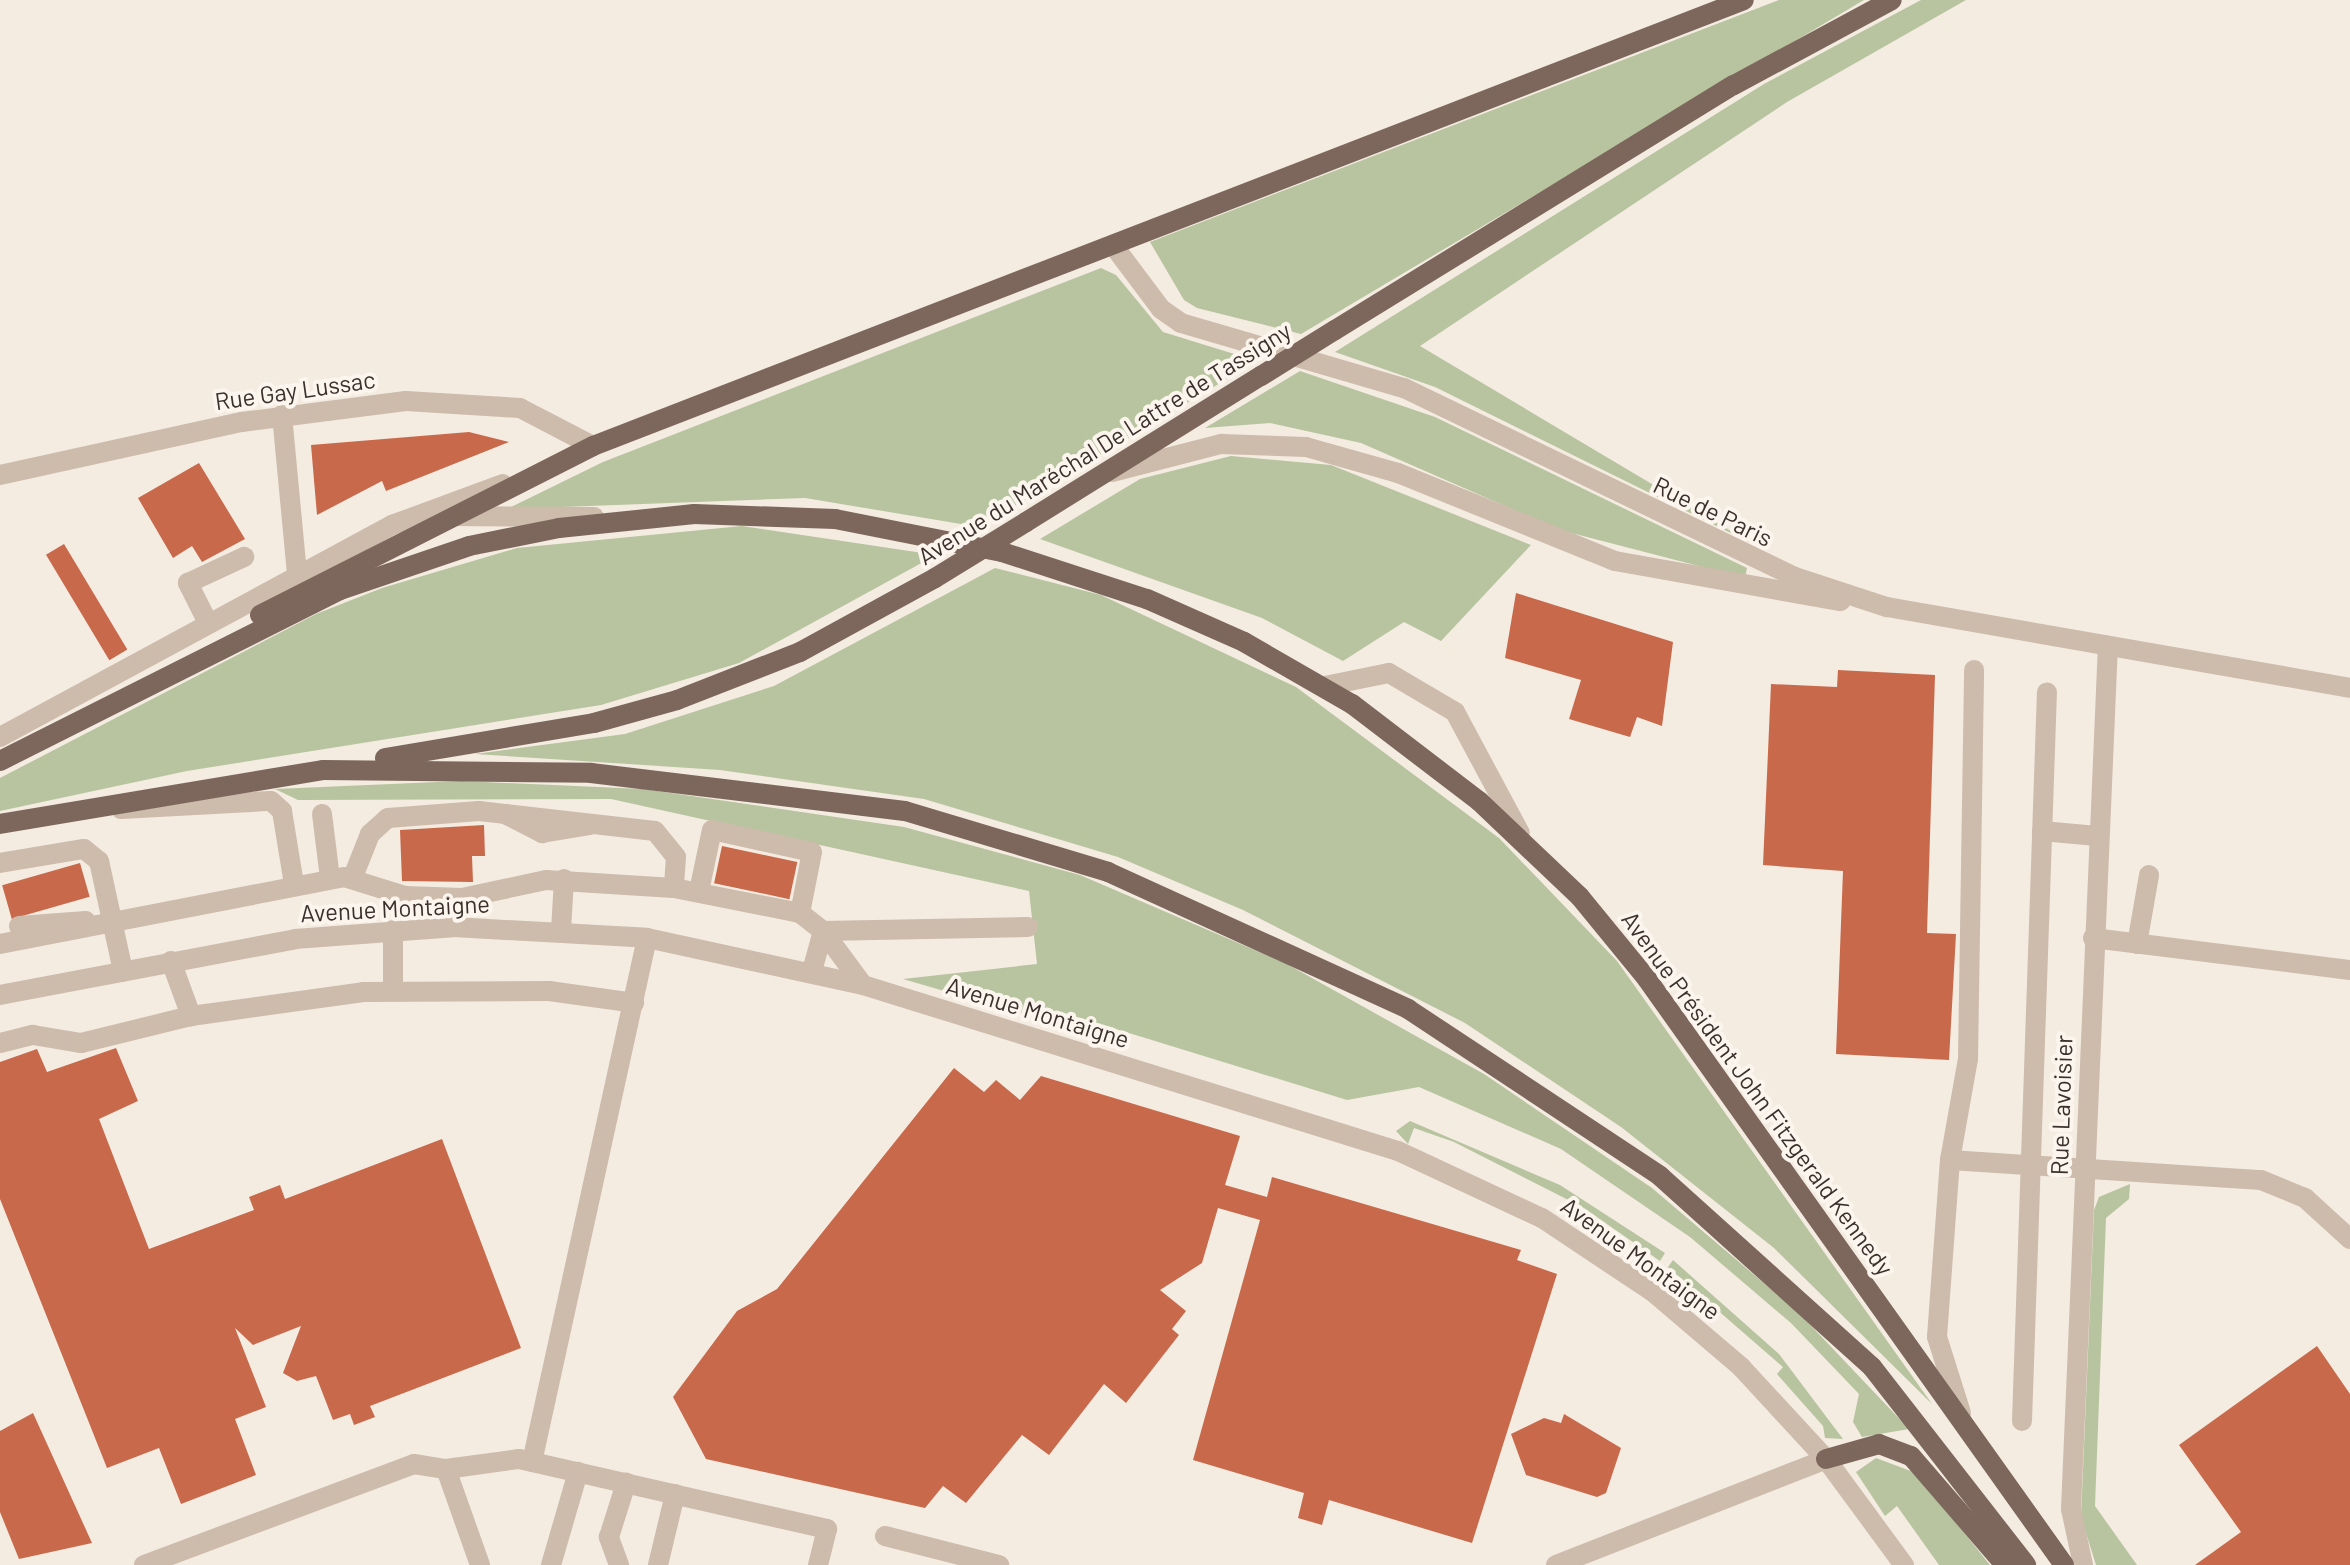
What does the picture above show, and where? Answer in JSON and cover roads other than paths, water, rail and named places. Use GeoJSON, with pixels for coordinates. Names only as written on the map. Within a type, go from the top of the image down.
{"type":"FeatureCollection","features":[{"type":"Feature","properties":{"kind":"main road"},"geometry":{"type":"LineString","coordinates":[[189,661],[299,592],[446,516],[593,446],[1744,0]]}},
{"type":"Feature","properties":{"kind":"main road","name":"Avenue du Maréchal De Lattre de Tassigny"},"geometry":{"type":"LineString","coordinates":[[282,774],[645,710],[800,652],[935,578],[1734,85],[1892,0]]}},
{"type":"Feature","properties":{"kind":"main road","name":"Avenue Président John Fitzgerald Kennedy"},"geometry":{"type":"LineString","coordinates":[[0,761],[189,661],[427,559],[634,518],[777,514],[962,542],[1161,604],[1325,686],[1442,770],[1533,848],[1647,979],[2064,1565]]}},
{"type":"Feature","properties":{"kind":"main road"},"geometry":{"type":"LineString","coordinates":[[0,824],[282,774],[591,773],[876,806],[1046,851],[1220,917],[1457,1038],[1697,1205],[1890,1386],[2026,1565]]}},
{"type":"Feature","properties":{"kind":"main road"},"geometry":{"type":"LineString","coordinates":[[1826,1459],[1879,1444],[1911,1456],[2005,1565]]}},
{"type":"Feature","properties":{"kind":"street","name":"Rue de Paris"},"geometry":{"type":"LineString","coordinates":[[1113,245],[1161,309],[1181,323],[1404,388],[1769,567],[1887,607],[2350,688]]}},
{"type":"Feature","properties":{"kind":"street","name":"Rue Gay Lussac"},"geometry":{"type":"LineString","coordinates":[[0,475],[282,415],[478,402],[534,413],[593,446]]}},
{"type":"Feature","properties":{"kind":"street"},"geometry":{"type":"LineString","coordinates":[[282,415],[297,575]]}},
{"type":"Feature","properties":{"kind":"street"},"geometry":{"type":"LineString","coordinates":[[1096,477],[1212,446],[1306,447],[1398,473],[1636,567],[1887,607]]}},
{"type":"Feature","properties":{"kind":"street"},"geometry":{"type":"LineString","coordinates":[[0,737],[297,575],[407,519],[533,473]]}},
{"type":"Feature","properties":{"kind":"street"},"geometry":{"type":"LineString","coordinates":[[407,519],[446,516],[634,518]]}},
{"type":"Feature","properties":{"kind":"street"},"geometry":{"type":"LineString","coordinates":[[208,623],[188,583],[244,557]]}},
{"type":"Feature","properties":{"kind":"street","name":"Rue Lavoisier"},"geometry":{"type":"LineString","coordinates":[[2083,1565],[2071,1509],[2097,836],[2108,646]]}},
{"type":"Feature","properties":{"kind":"street"},"geometry":{"type":"LineString","coordinates":[[1965,1425],[1937,1337],[1950,1160],[1968,1059],[1974,670]]}},
{"type":"Feature","properties":{"kind":"street"},"geometry":{"type":"LineString","coordinates":[[1325,686],[1389,673],[1455,712],[1473,734],[1502,807],[1533,848]]}},
{"type":"Feature","properties":{"kind":"street"},"geometry":{"type":"LineString","coordinates":[[2022,1421],[2047,692]]}},
{"type":"Feature","properties":{"kind":"street"},"geometry":{"type":"LineString","coordinates":[[84,808],[204,810],[271,801],[282,811],[294,884]]}},
{"type":"Feature","properties":{"kind":"street"},"geometry":{"type":"LineString","coordinates":[[353,877],[370,834],[388,818],[503,813],[542,833],[590,825],[660,834],[676,857],[674,888]]}},
{"type":"Feature","properties":{"kind":"street"},"geometry":{"type":"LineString","coordinates":[[322,814],[330,878]]}},
{"type":"Feature","properties":{"kind":"street"},"geometry":{"type":"LineString","coordinates":[[699,891],[712,830],[726,833],[812,852],[800,913]]}},
{"type":"Feature","properties":{"kind":"street"},"geometry":{"type":"LineString","coordinates":[[2042,831],[2097,836]]}},
{"type":"Feature","properties":{"kind":"street"},"geometry":{"type":"LineString","coordinates":[[0,863],[84,849],[99,861],[110,923],[123,971]]}},
{"type":"Feature","properties":{"kind":"street"},"geometry":{"type":"LineString","coordinates":[[2137,944],[2149,875]]}},
{"type":"Feature","properties":{"kind":"street"},"geometry":{"type":"LineString","coordinates":[[0,944],[330,878],[353,877],[396,895],[462,898],[564,879],[699,891],[800,913],[823,931],[863,985]]}},
{"type":"Feature","properties":{"kind":"street"},"geometry":{"type":"LineString","coordinates":[[561,930],[564,879]]}},
{"type":"Feature","properties":{"kind":"street"},"geometry":{"type":"LineString","coordinates":[[0,930],[61,918],[110,923]]}},
{"type":"Feature","properties":{"kind":"street"},"geometry":{"type":"LineString","coordinates":[[823,931],[1028,927]]}},
{"type":"Feature","properties":{"kind":"street"},"geometry":{"type":"LineString","coordinates":[[393,930],[393,991]]}},
{"type":"Feature","properties":{"kind":"street","name":"Avenue Montaigne"},"geometry":{"type":"LineString","coordinates":[[0,995],[171,961],[393,930],[561,930],[647,938],[812,971],[863,985],[1358,1138],[1489,1191],[1570,1235],[1665,1302],[1752,1378],[1826,1459],[1904,1565]]}},
{"type":"Feature","properties":{"kind":"street"},"geometry":{"type":"LineString","coordinates":[[812,971],[823,931]]}},
{"type":"Feature","properties":{"kind":"street"},"geometry":{"type":"LineString","coordinates":[[532,1462],[647,938]]}},
{"type":"Feature","properties":{"kind":"street"},"geometry":{"type":"LineString","coordinates":[[2093,938],[2350,970]]}},
{"type":"Feature","properties":{"kind":"street"},"geometry":{"type":"LineString","coordinates":[[171,961],[191,1016]]}},
{"type":"Feature","properties":{"kind":"street"},"geometry":{"type":"LineString","coordinates":[[0,1043],[33,1035],[81,1043],[191,1016],[393,991],[549,991],[634,1003]]}},
{"type":"Feature","properties":{"kind":"street"},"geometry":{"type":"LineString","coordinates":[[1950,1160],[2275,1183],[2321,1209],[2350,1239]]}},
{"type":"Feature","properties":{"kind":"street"},"geometry":{"type":"LineString","coordinates":[[1556,1565],[1826,1459]]}},
{"type":"Feature","properties":{"kind":"street"},"geometry":{"type":"LineString","coordinates":[[144,1565],[393,1467],[446,1469],[532,1462],[827,1529],[818,1565]]}},
{"type":"Feature","properties":{"kind":"street"},"geometry":{"type":"LineString","coordinates":[[446,1469],[480,1565]]}},
{"type":"Feature","properties":{"kind":"street"},"geometry":{"type":"LineString","coordinates":[[551,1565],[578,1472]]}},
{"type":"Feature","properties":{"kind":"street"},"geometry":{"type":"LineString","coordinates":[[619,1565],[609,1537],[626,1483]]}},
{"type":"Feature","properties":{"kind":"street"},"geometry":{"type":"LineString","coordinates":[[658,1565],[675,1494]]}},
{"type":"Feature","properties":{"kind":"street"},"geometry":{"type":"LineString","coordinates":[[885,1536],[999,1565]]}}]}
